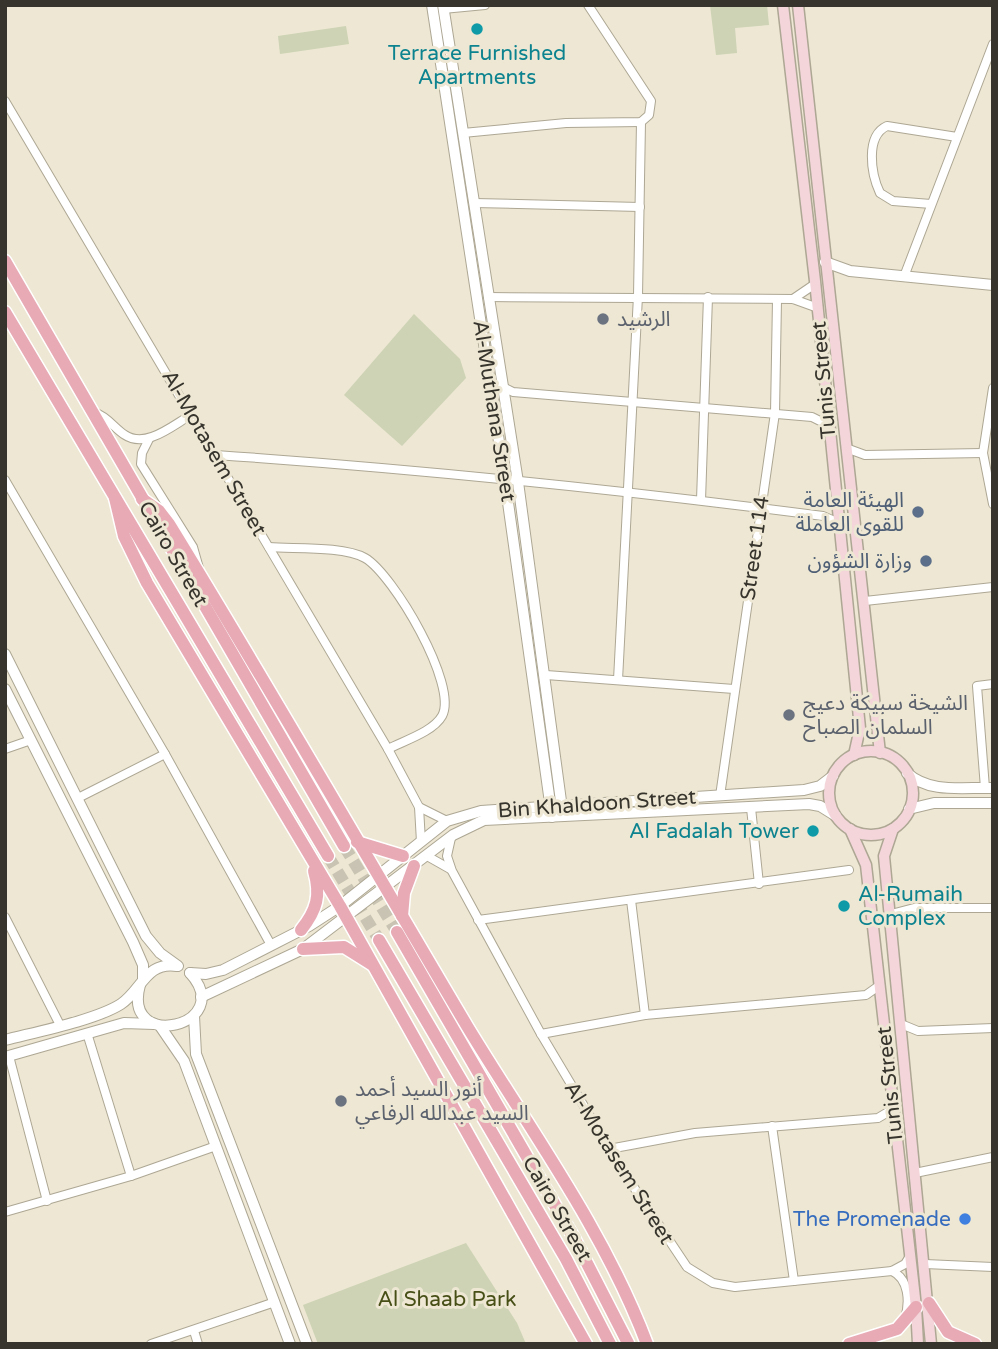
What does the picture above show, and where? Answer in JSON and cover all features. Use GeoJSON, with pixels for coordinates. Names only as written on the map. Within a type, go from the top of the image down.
{"type":"FeatureCollection","features":[{"type":"Feature","properties":{"kind":"main road","name":"Tunis Street"},"geometry":{"type":"LineString","coordinates":[[783,5],[849,466],[880,753]]}},
{"type":"Feature","properties":{"kind":"main road","name":"Tunis Street"},"geometry":{"type":"LineString","coordinates":[[798,5],[825,262],[818,308],[828,425],[860,728],[854,755]]}},
{"type":"Feature","properties":{"kind":"main road","name":"Cairo Street"},"geometry":{"type":"LineString","coordinates":[[5,261],[344,846]]}},
{"type":"Feature","properties":{"kind":"main road","name":"Cairo Street"},"geometry":{"type":"LineString","coordinates":[[5,312],[328,856]]}},
{"type":"Feature","properties":{"kind":"main road"},"geometry":{"type":"LineString","coordinates":[[115,498],[124,537],[136,563],[343,911],[585,1343]]}},
{"type":"Feature","properties":{"kind":"main road"},"geometry":{"type":"LineString","coordinates":[[142,499],[164,517],[259,669],[357,842],[612,1264],[647,1344]]}},
{"type":"Feature","properties":{"kind":"main road"},"geometry":{"type":"LineString","coordinates":[[854,675],[860,687],[867,686],[872,678]]}},
{"type":"Feature","properties":{"kind":"main road"},"geometry":{"type":"LineString","coordinates":[[880,753],[896,761],[907,774],[912,789],[909,809],[893,829],[871,835],[850,829],[835,816],[829,792],[833,776],[842,763],[854,755],[880,753]]}},
{"type":"Feature","properties":{"kind":"main road","name":"Tunis Street"},"geometry":{"type":"LineString","coordinates":[[850,829],[864,856],[911,1256],[931,1344]]}},
{"type":"Feature","properties":{"kind":"main road","name":"Tunis Street"},"geometry":{"type":"LineString","coordinates":[[893,829],[884,850],[925,1264],[918,1344]]}},
{"type":"Feature","properties":{"kind":"main road"},"geometry":{"type":"LineString","coordinates":[[357,842],[404,856]]}},
{"type":"Feature","properties":{"kind":"main road"},"geometry":{"type":"LineString","coordinates":[[301,930],[312,916],[319,897],[310,857]]}},
{"type":"Feature","properties":{"kind":"main road"},"geometry":{"type":"LineString","coordinates":[[402,917],[404,893],[414,866]]}},
{"type":"Feature","properties":{"kind":"main road"},"geometry":{"type":"LineString","coordinates":[[867,877],[871,872],[880,872],[887,886]]}},
{"type":"Feature","properties":{"kind":"main road","name":"Cairo Street"},"geometry":{"type":"LineString","coordinates":[[397,932],[574,1238],[628,1343]]}},
{"type":"Feature","properties":{"kind":"main road","name":"Cairo Street"},"geometry":{"type":"LineString","coordinates":[[379,940],[566,1259],[610,1344]]}},
{"type":"Feature","properties":{"kind":"main road"},"geometry":{"type":"LineString","coordinates":[[303,950],[344,947],[373,966]]}},
{"type":"Feature","properties":{"kind":"main road"},"geometry":{"type":"LineString","coordinates":[[899,1160],[906,1183],[910,1185],[915,1177]]}},
{"type":"Feature","properties":{"kind":"main road"},"geometry":{"type":"LineString","coordinates":[[849,1344],[897,1329],[923,1305],[948,1332],[975,1344]]}},
{"type":"Feature","properties":{"kind":"main road"},"geometry":{"type":"LineString","coordinates":[[640,1324],[657,1344]]}},
{"type":"Feature","properties":{"kind":"street","name":"Al-Muthana Street"},"geometry":{"type":"LineString","coordinates":[[432,5],[557,811]]}},
{"type":"Feature","properties":{"kind":"street"},"geometry":{"type":"LineString","coordinates":[[443,7],[485,5]]}},
{"type":"Feature","properties":{"kind":"street"},"geometry":{"type":"LineString","coordinates":[[463,133],[566,123],[641,122],[649,115],[651,101],[588,5]]}},
{"type":"Feature","properties":{"kind":"street","name":"Al-Muthana Street"},"geometry":{"type":"LineString","coordinates":[[443,7],[546,675],[557,811]]}},
{"type":"Feature","properties":{"kind":"street"},"geometry":{"type":"LineString","coordinates":[[905,274],[992,49]]}},
{"type":"Feature","properties":{"kind":"street","name":"Al-Motasem Street"},"geometry":{"type":"LineString","coordinates":[[5,101],[388,749],[419,807],[421,842]]}},
{"type":"Feature","properties":{"kind":"street"},"geometry":{"type":"LineString","coordinates":[[618,680],[638,296],[641,122]]}},
{"type":"Feature","properties":{"kind":"street"},"geometry":{"type":"LineString","coordinates":[[931,204],[894,201],[880,192],[872,144],[875,135],[887,126],[957,137]]}},
{"type":"Feature","properties":{"kind":"street"},"geometry":{"type":"LineString","coordinates":[[474,204],[639,207]]}},
{"type":"Feature","properties":{"kind":"street"},"geometry":{"type":"LineString","coordinates":[[825,262],[850,271],[905,274],[993,285]]}},
{"type":"Feature","properties":{"kind":"street"},"geometry":{"type":"LineString","coordinates":[[488,297],[793,299],[850,271]]}},
{"type":"Feature","properties":{"kind":"street"},"geometry":{"type":"LineString","coordinates":[[701,500],[708,297]]}},
{"type":"Feature","properties":{"kind":"street"},"geometry":{"type":"LineString","coordinates":[[793,299],[818,308]]}},
{"type":"Feature","properties":{"kind":"street","name":"Street 114"},"geometry":{"type":"LineString","coordinates":[[720,796],[775,413],[777,300]]}},
{"type":"Feature","properties":{"kind":"street"},"geometry":{"type":"LineString","coordinates":[[503,387],[513,392],[631,404],[812,417],[828,425]]}},
{"type":"Feature","properties":{"kind":"street"},"geometry":{"type":"LineString","coordinates":[[993,387],[983,453],[993,504]]}},
{"type":"Feature","properties":{"kind":"street"},"geometry":{"type":"LineString","coordinates":[[812,417],[827,408]]}},
{"type":"Feature","properties":{"kind":"street"},"geometry":{"type":"LineString","coordinates":[[94,412],[127,436],[149,439]]}},
{"type":"Feature","properties":{"kind":"street"},"geometry":{"type":"LineString","coordinates":[[191,415],[149,439],[142,453],[141,464],[193,547],[198,571]]}},
{"type":"Feature","properties":{"kind":"street"},"geometry":{"type":"LineString","coordinates":[[846,448],[865,455],[983,453]]}},
{"type":"Feature","properties":{"kind":"street"},"geometry":{"type":"LineString","coordinates":[[849,466],[865,455]]}},
{"type":"Feature","properties":{"kind":"street"},"geometry":{"type":"LineString","coordinates":[[216,456],[701,500],[824,516],[839,523]]}},
{"type":"Feature","properties":{"kind":"street"},"geometry":{"type":"LineString","coordinates":[[5,480],[165,754],[271,945]]}},
{"type":"Feature","properties":{"kind":"street"},"geometry":{"type":"LineString","coordinates":[[824,516],[837,507]]}},
{"type":"Feature","properties":{"kind":"street"},"geometry":{"type":"LineString","coordinates":[[269,547],[345,552],[365,558],[382,574],[424,640],[444,690],[443,714],[432,726],[388,749]]}},
{"type":"Feature","properties":{"kind":"street"},"geometry":{"type":"LineString","coordinates":[[865,601],[993,587]]}},
{"type":"Feature","properties":{"kind":"street"},"geometry":{"type":"LineString","coordinates":[[5,654],[146,936],[160,953],[190,973],[198,984],[201,997],[194,1016],[193,1037],[198,1059],[307,1344]]}},
{"type":"Feature","properties":{"kind":"street"},"geometry":{"type":"LineString","coordinates":[[546,675],[734,689]]}},
{"type":"Feature","properties":{"kind":"street"},"geometry":{"type":"LineString","coordinates":[[907,774],[919,782],[936,787],[989,788],[977,686],[993,684]]}},
{"type":"Feature","properties":{"kind":"street"},"geometry":{"type":"LineString","coordinates":[[5,689],[134,942],[143,965],[138,998],[142,1011],[158,1025],[184,1061],[290,1344]]}},
{"type":"Feature","properties":{"kind":"street"},"geometry":{"type":"LineString","coordinates":[[5,749],[31,740]]}},
{"type":"Feature","properties":{"kind":"street"},"geometry":{"type":"LineString","coordinates":[[78,798],[165,754]]}},
{"type":"Feature","properties":{"kind":"street","name":"Bin Khaldoon Street"},"geometry":{"type":"LineString","coordinates":[[343,911],[386,888],[453,835],[484,820],[557,811],[804,790],[820,786],[833,776]]}},
{"type":"Feature","properties":{"kind":"street"},"geometry":{"type":"LineString","coordinates":[[909,809],[934,803],[993,803]]}},
{"type":"Feature","properties":{"kind":"street","name":"Bin Khaldoon Street"},"geometry":{"type":"LineString","coordinates":[[343,911],[378,876],[447,821],[474,812],[751,808],[813,804],[835,816]]}},
{"type":"Feature","properties":{"kind":"street"},"geometry":{"type":"LineString","coordinates":[[419,807],[447,821]]}},
{"type":"Feature","properties":{"kind":"street"},"geometry":{"type":"LineString","coordinates":[[751,808],[759,884]]}},
{"type":"Feature","properties":{"kind":"street","name":"Al-Motasem Street"},"geometry":{"type":"LineString","coordinates":[[453,835],[447,850],[452,871],[541,1034],[671,1247],[698,1277],[735,1287],[892,1271]]}},
{"type":"Feature","properties":{"kind":"street"},"geometry":{"type":"LineString","coordinates":[[84,845],[96,846],[99,841]]}},
{"type":"Feature","properties":{"kind":"street"},"geometry":{"type":"LineString","coordinates":[[427,856],[452,871]]}},
{"type":"Feature","properties":{"kind":"street"},"geometry":{"type":"LineString","coordinates":[[94,864],[97,859],[108,860]]}},
{"type":"Feature","properties":{"kind":"street"},"geometry":{"type":"LineString","coordinates":[[478,920],[849,870]]}},
{"type":"Feature","properties":{"kind":"street"},"geometry":{"type":"LineString","coordinates":[[631,900],[646,1015]]}},
{"type":"Feature","properties":{"kind":"street"},"geometry":{"type":"LineString","coordinates":[[891,915],[904,908],[993,908]]}},
{"type":"Feature","properties":{"kind":"street"},"geometry":{"type":"LineString","coordinates":[[190,973],[206,974],[223,970],[343,911]]}},
{"type":"Feature","properties":{"kind":"street"},"geometry":{"type":"LineString","coordinates":[[201,997],[303,950],[343,911]]}},
{"type":"Feature","properties":{"kind":"street"},"geometry":{"type":"LineString","coordinates":[[5,917],[60,1025]]}},
{"type":"Feature","properties":{"kind":"street"},"geometry":{"type":"LineString","coordinates":[[134,942],[142,943],[146,936]]}},
{"type":"Feature","properties":{"kind":"street"},"geometry":{"type":"LineString","coordinates":[[5,1040],[108,1009],[125,1001],[158,967],[178,966]]}},
{"type":"Feature","properties":{"kind":"street"},"geometry":{"type":"LineString","coordinates":[[223,970],[223,979],[230,984]]}},
{"type":"Feature","properties":{"kind":"street"},"geometry":{"type":"LineString","coordinates":[[541,1034],[646,1015],[866,995],[880,985]]}},
{"type":"Feature","properties":{"kind":"street"},"geometry":{"type":"LineString","coordinates":[[866,995],[882,1006]]}},
{"type":"Feature","properties":{"kind":"street"},"geometry":{"type":"LineString","coordinates":[[108,1009],[115,1010],[120,1015],[115,1025]]}},
{"type":"Feature","properties":{"kind":"street"},"geometry":{"type":"LineString","coordinates":[[47,1201],[7,1057],[115,1025],[178,1026],[194,1016]]}},
{"type":"Feature","properties":{"kind":"street"},"geometry":{"type":"LineString","coordinates":[[901,1024],[918,1031],[993,1028]]}},
{"type":"Feature","properties":{"kind":"street"},"geometry":{"type":"LineString","coordinates":[[903,1046],[918,1031]]}},
{"type":"Feature","properties":{"kind":"street"},"geometry":{"type":"LineString","coordinates":[[87,1033],[131,1176]]}},
{"type":"Feature","properties":{"kind":"street"},"geometry":{"type":"LineString","coordinates":[[184,1061],[190,1054],[198,1059]]}},
{"type":"Feature","properties":{"kind":"street"},"geometry":{"type":"LineString","coordinates":[[609,1149],[695,1133],[878,1118],[892,1109]]}},
{"type":"Feature","properties":{"kind":"street"},"geometry":{"type":"LineString","coordinates":[[878,1118],[895,1128]]}},
{"type":"Feature","properties":{"kind":"street"},"geometry":{"type":"LineString","coordinates":[[772,1126],[794,1281]]}},
{"type":"Feature","properties":{"kind":"street"},"geometry":{"type":"LineString","coordinates":[[5,1212],[131,1176],[216,1146]]}},
{"type":"Feature","properties":{"kind":"street"},"geometry":{"type":"LineString","coordinates":[[915,1177],[993,1157]]}},
{"type":"Feature","properties":{"kind":"street"},"geometry":{"type":"LineString","coordinates":[[239,1209],[244,1200],[252,1204]]}},
{"type":"Feature","properties":{"kind":"street"},"geometry":{"type":"LineString","coordinates":[[897,1329],[904,1320],[907,1304],[904,1282],[892,1271],[905,1264],[911,1256]]}},
{"type":"Feature","properties":{"kind":"street"},"geometry":{"type":"LineString","coordinates":[[925,1264],[993,1267]]}},
{"type":"Feature","properties":{"kind":"street"},"geometry":{"type":"LineString","coordinates":[[151,1344],[275,1303]]}},
{"type":"Feature","properties":{"kind":"street"},"geometry":{"type":"LineString","coordinates":[[194,1331],[198,1344]]}},
{"type":"Feature","properties":{"kind":"green space"},"geometry":{"type":"Polygon","coordinates":[[[710,5],[767,5],[769,25],[735,28],[737,53],[716,55],[710,5]]]}},
{"type":"Feature","properties":{"kind":"green space"},"geometry":{"type":"Polygon","coordinates":[[[346,26],[349,44],[280,54],[278,36],[346,26]]]}},
{"type":"Feature","properties":{"kind":"green space"},"geometry":{"type":"Polygon","coordinates":[[[414,314],[460,359],[466,378],[402,446],[344,395],[414,314]]]}},
{"type":"Feature","properties":{"kind":"green space","name":"Al Shaab Park"},"geometry":{"type":"Polygon","coordinates":[[[466,1243],[517,1323],[526,1344],[318,1344],[303,1305],[466,1243]]]}},
{"type":"Feature","properties":{"kind":"tunnel"},"geometry":{"type":"LineString","coordinates":[[344,846],[397,932]]}},
{"type":"Feature","properties":{"kind":"tunnel"},"geometry":{"type":"LineString","coordinates":[[328,856],[379,940]]}},
{"type":"Feature","properties":{"kind":"place","name":"Terrace Furnished Apartments"},"geometry":{"type":"Point","coordinates":[477,29]}},
{"type":"Feature","properties":{"kind":"place","name":"الرشيد"},"geometry":{"type":"Point","coordinates":[603,319]}},
{"type":"Feature","properties":{"kind":"place","name":"الهيئة العامة للقوى العاملة"},"geometry":{"type":"Point","coordinates":[918,512]}},
{"type":"Feature","properties":{"kind":"place","name":"وزارة الشؤون"},"geometry":{"type":"Point","coordinates":[926,561]}},
{"type":"Feature","properties":{"kind":"place","name":"الشيخة سبيكة دعيج السلمان الصباح"},"geometry":{"type":"Point","coordinates":[789,715]}},
{"type":"Feature","properties":{"kind":"place","name":"Al Fadalah Tower"},"geometry":{"type":"Point","coordinates":[813,831]}},
{"type":"Feature","properties":{"kind":"place","name":"Al-Rumaih Complex"},"geometry":{"type":"Point","coordinates":[844,906]}},
{"type":"Feature","properties":{"kind":"place","name":"أنور السيد أحمد السيد عبدالله الرفاعي"},"geometry":{"type":"Point","coordinates":[341,1101]}},
{"type":"Feature","properties":{"kind":"place","name":"The Promenade"},"geometry":{"type":"Point","coordinates":[965,1219]}}]}
